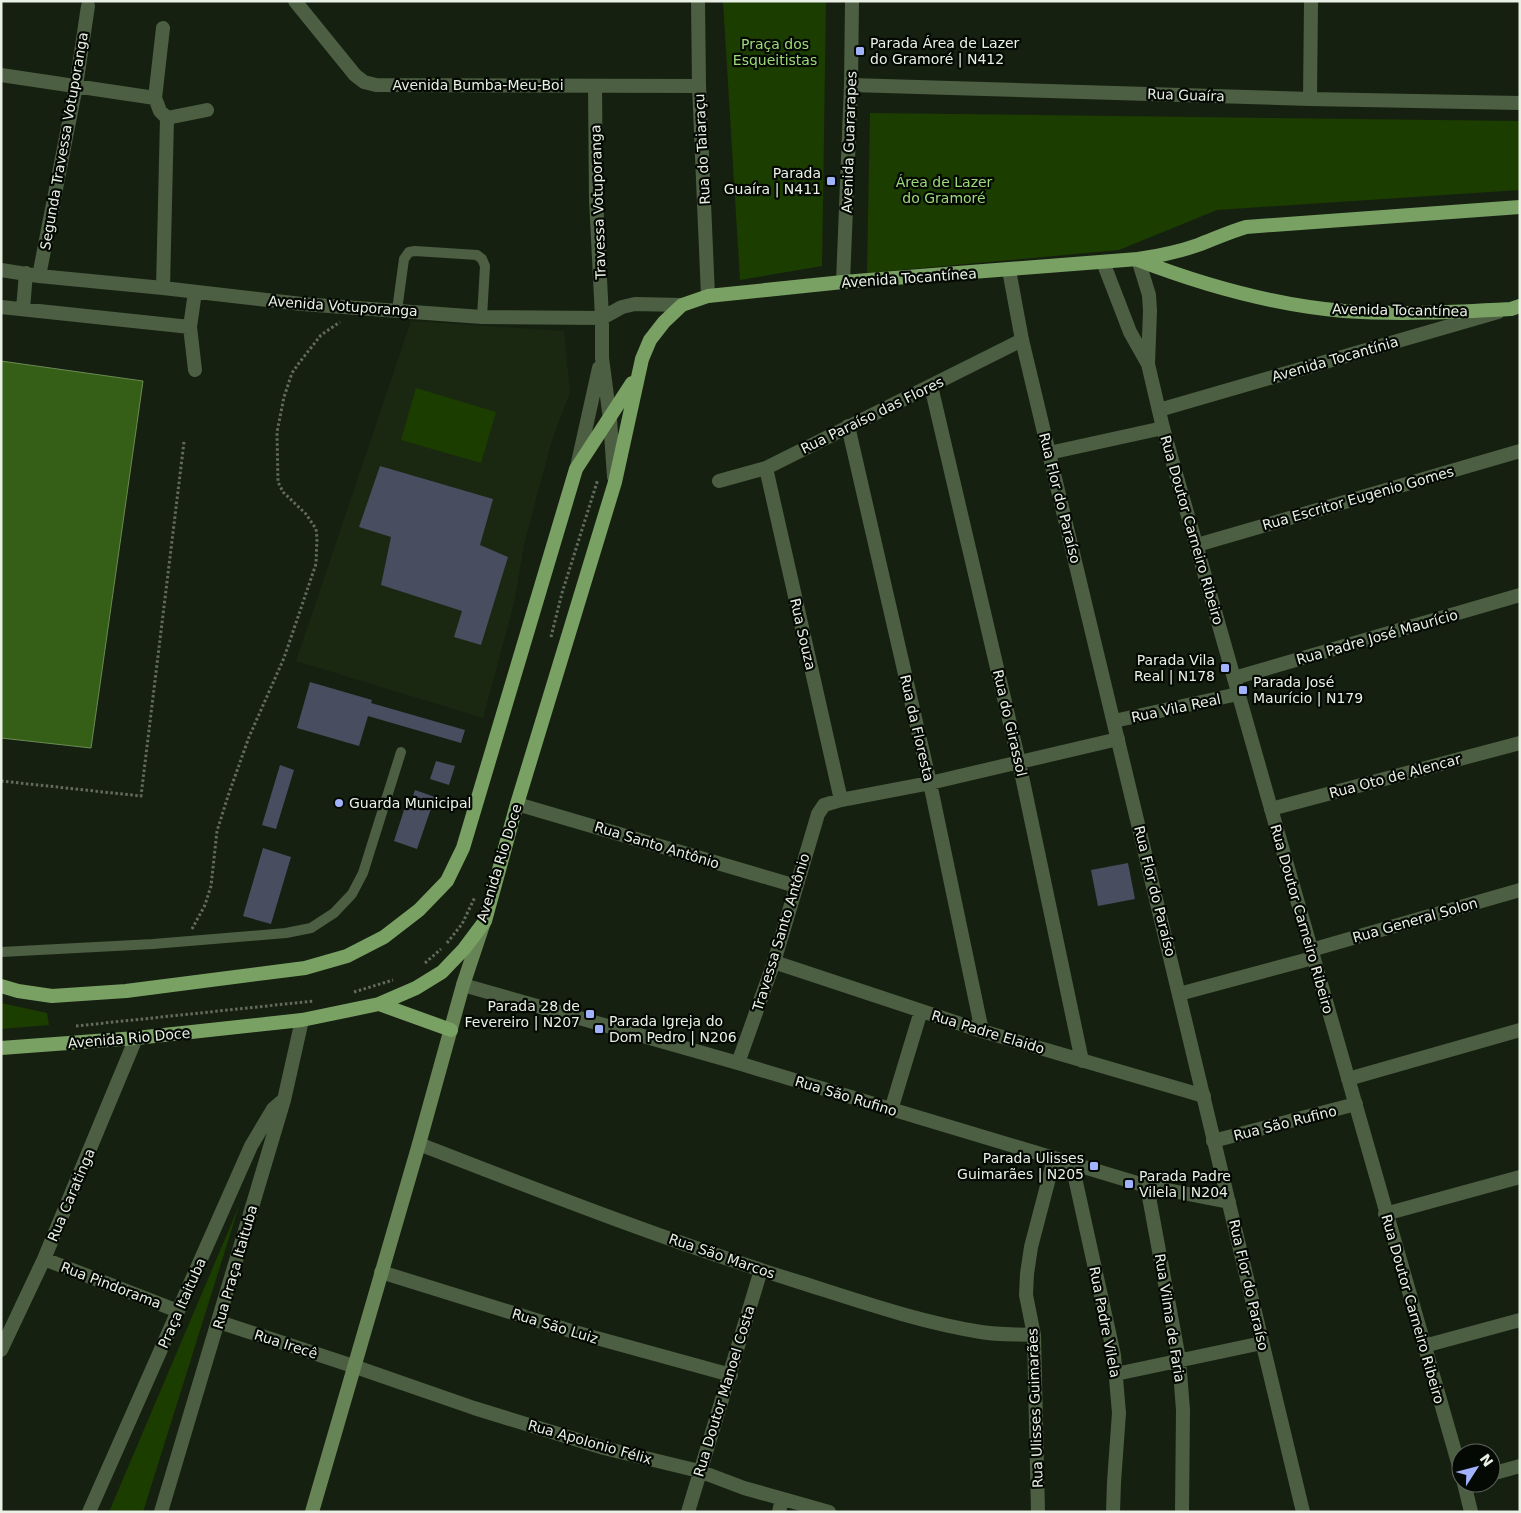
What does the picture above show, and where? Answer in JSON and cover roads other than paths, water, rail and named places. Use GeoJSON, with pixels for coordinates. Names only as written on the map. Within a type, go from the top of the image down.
{"type":"FeatureCollection","features":[{"type":"Feature","properties":{"kind":"main road","name":"Avenida Tocantínea"},"geometry":{"type":"LineString","coordinates":[[682,305],[708,296],[843,282],[1009,270],[1160,256],[1246,227],[1520,207]]}},
{"type":"Feature","properties":{"kind":"main road","name":"Avenida Tocantínea"},"geometry":{"type":"LineString","coordinates":[[1138,259],[1179,276],[1275,301],[1344,311],[1438,313],[1515,308]]}},
{"type":"Feature","properties":{"kind":"main road","name":"Avenida Rio Doce"},"geometry":{"type":"LineString","coordinates":[[1,1048],[136,1038],[302,1020],[379,1004],[416,988],[442,972],[464,949],[485,921],[517,804],[615,482],[642,358],[650,340],[664,322],[682,305]]}},
{"type":"Feature","properties":{"kind":"main road","name":"Avenida Rio Doce"},"geometry":{"type":"LineString","coordinates":[[1,986],[18,991],[52,996],[126,990],[305,968],[346,956],[384,937],[419,910],[446,881],[463,848],[576,469],[638,374]]}},
{"type":"Feature","properties":{"kind":"main road"},"geometry":{"type":"LineString","coordinates":[[312,1512],[463,985],[485,921]]}},
{"type":"Feature","properties":{"kind":"main road"},"geometry":{"type":"LineString","coordinates":[[379,1004],[451,1030]]}},
{"type":"Feature","properties":{"kind":"street","name":"Avenida Bumba-Meu-Boi"},"geometry":{"type":"LineString","coordinates":[[295,1],[355,75],[364,82],[376,85],[699,86]]}},
{"type":"Feature","properties":{"kind":"street","name":"Rua do Taiaraçu"},"geometry":{"type":"LineString","coordinates":[[698,1],[699,86],[708,296]]}},
{"type":"Feature","properties":{"kind":"street","name":"Avenida Guararapes"},"geometry":{"type":"LineString","coordinates":[[843,282],[851,85],[852,1]]}},
{"type":"Feature","properties":{"kind":"street"},"geometry":{"type":"LineString","coordinates":[[1310,99],[1311,1]]}},
{"type":"Feature","properties":{"kind":"street","name":"Segunda Travessa Votuporanga"},"geometry":{"type":"LineString","coordinates":[[23,309],[76,86],[88,6]]}},
{"type":"Feature","properties":{"kind":"street"},"geometry":{"type":"LineString","coordinates":[[163,28],[155,98],[160,111],[168,118]]}},
{"type":"Feature","properties":{"kind":"street"},"geometry":{"type":"LineString","coordinates":[[1,75],[155,98]]}},
{"type":"Feature","properties":{"kind":"street","name":"Rua Guaíra"},"geometry":{"type":"LineString","coordinates":[[851,85],[1310,99],[1520,103]]}},
{"type":"Feature","properties":{"kind":"street","name":"Travessa Votuporanga"},"geometry":{"type":"LineString","coordinates":[[595,86],[596,199],[602,318]]}},
{"type":"Feature","properties":{"kind":"street"},"geometry":{"type":"LineString","coordinates":[[168,118],[207,110]]}},
{"type":"Feature","properties":{"kind":"street"},"geometry":{"type":"LineString","coordinates":[[163,288],[168,118]]}},
{"type":"Feature","properties":{"kind":"street","name":"Rua Doutor Carneiro Ribeiro"},"geometry":{"type":"LineString","coordinates":[[1138,259],[1150,302],[1148,364],[1163,428],[1356,1104],[1385,1214],[1452,1443]]}},
{"type":"Feature","properties":{"kind":"street","name":"Rua Doutor Carneiro Ribeiro"},"geometry":{"type":"LineString","coordinates":[[1103,262],[1130,332],[1148,364]]}},
{"type":"Feature","properties":{"kind":"street","name":"Avenida Votuporanga"},"geometry":{"type":"LineString","coordinates":[[1,270],[302,304],[482,317],[602,318],[622,307],[635,304],[682,305]]}},
{"type":"Feature","properties":{"kind":"street","name":"Rua Flor do Paraíso"},"geometry":{"type":"LineString","coordinates":[[1009,270],[1022,340],[1303,1512]]}},
{"type":"Feature","properties":{"kind":"street"},"geometry":{"type":"LineString","coordinates":[[195,292],[190,327],[195,370]]}},
{"type":"Feature","properties":{"kind":"street"},"geometry":{"type":"LineString","coordinates":[[1,307],[190,327]]}},
{"type":"Feature","properties":{"kind":"street","name":"Avenida Tocantínia"},"geometry":{"type":"LineString","coordinates":[[1159,410],[1515,308]]}},
{"type":"Feature","properties":{"kind":"street","name":"Avenida Rio Doce"},"geometry":{"type":"LineString","coordinates":[[602,318],[602,358],[610,419],[615,482]]}},
{"type":"Feature","properties":{"kind":"street","name":"Rua Paraíso das Flores"},"geometry":{"type":"LineString","coordinates":[[719,481],[766,468],[1022,340]]}},
{"type":"Feature","properties":{"kind":"street","name":"Avenida Rio Doce"},"geometry":{"type":"LineString","coordinates":[[576,469],[602,358]]}},
{"type":"Feature","properties":{"kind":"street","name":"Rua do Girassol"},"geometry":{"type":"LineString","coordinates":[[931,386],[1019,762],[1082,1061]]}},
{"type":"Feature","properties":{"kind":"street","name":"Rua da Floresta"},"geometry":{"type":"LineString","coordinates":[[848,426],[930,783],[982,1031]]}},
{"type":"Feature","properties":{"kind":"street"},"geometry":{"type":"LineString","coordinates":[[1049,453],[1163,428]]}},
{"type":"Feature","properties":{"kind":"street","name":"Rua Escritor Eugenio Gomes"},"geometry":{"type":"LineString","coordinates":[[1197,545],[1520,451]]}},
{"type":"Feature","properties":{"kind":"street","name":"Rua Souza"},"geometry":{"type":"LineString","coordinates":[[766,468],[834,801]]}},
{"type":"Feature","properties":{"kind":"street","name":"Rua Padre José Maurício"},"geometry":{"type":"LineString","coordinates":[[1234,678],[1520,596]]}},
{"type":"Feature","properties":{"kind":"street","name":"Rua Vila Real"},"geometry":{"type":"LineString","coordinates":[[1114,721],[1238,694]]}},
{"type":"Feature","properties":{"kind":"street"},"geometry":{"type":"LineString","coordinates":[[834,801],[930,783],[1118,739]]}},
{"type":"Feature","properties":{"kind":"street","name":"Rua Oto de Alencar"},"geometry":{"type":"LineString","coordinates":[[1271,809],[1520,743]]}},
{"type":"Feature","properties":{"kind":"street","name":"Travessa Santo Antônio"},"geometry":{"type":"LineString","coordinates":[[738,1063],[774,962],[818,814],[820,809],[834,801]]}},
{"type":"Feature","properties":{"kind":"street","name":"Rua Santo Antônio"},"geometry":{"type":"LineString","coordinates":[[517,804],[796,886]]}},
{"type":"Feature","properties":{"kind":"street","name":"Rua General Solon"},"geometry":{"type":"LineString","coordinates":[[1179,994],[1520,890]]}},
{"type":"Feature","properties":{"kind":"street","name":"Rua Padre Elaido"},"geometry":{"type":"LineString","coordinates":[[774,962],[982,1031],[1204,1096]]}},
{"type":"Feature","properties":{"kind":"street","name":"Rua São Rufino"},"geometry":{"type":"LineString","coordinates":[[463,985],[738,1063],[1147,1186],[1229,1202]]}},
{"type":"Feature","properties":{"kind":"street"},"geometry":{"type":"LineString","coordinates":[[891,1110],[921,1011]]}},
{"type":"Feature","properties":{"kind":"street","name":"Rua Praça Itaituba"},"geometry":{"type":"LineString","coordinates":[[161,1512],[284,1100],[302,1020]]}},
{"type":"Feature","properties":{"kind":"street"},"geometry":{"type":"LineString","coordinates":[[1348,1079],[1520,1030]]}},
{"type":"Feature","properties":{"kind":"street","name":"Rua Caratinga"},"geometry":{"type":"LineString","coordinates":[[1,1350],[44,1259],[136,1038]]}},
{"type":"Feature","properties":{"kind":"street","name":"Praça Itaituba"},"geometry":{"type":"LineString","coordinates":[[89,1512],[251,1146],[273,1109],[284,1100]]}},
{"type":"Feature","properties":{"kind":"street","name":"Rua São Rufino"},"geometry":{"type":"LineString","coordinates":[[1213,1141],[1356,1104]]}},
{"type":"Feature","properties":{"kind":"street","name":"Rua São Marcos"},"geometry":{"type":"LineString","coordinates":[[419,1144],[606,1217],[761,1270],[866,1303],[940,1324],[983,1332],[1034,1335]]}},
{"type":"Feature","properties":{"kind":"street","name":"Rua Ulisses Guimarães"},"geometry":{"type":"LineString","coordinates":[[1038,1512],[1034,1335],[1026,1295],[1031,1248],[1054,1159]]}},
{"type":"Feature","properties":{"kind":"street","name":"Rua Padre Vilela"},"geometry":{"type":"LineString","coordinates":[[1072,1164],[1114,1355],[1119,1413],[1113,1512]]}},
{"type":"Feature","properties":{"kind":"street"},"geometry":{"type":"LineString","coordinates":[[1385,1214],[1520,1177]]}},
{"type":"Feature","properties":{"kind":"street","name":"Rua Vilma de Faria"},"geometry":{"type":"LineString","coordinates":[[1147,1186],[1179,1361],[1183,1410],[1182,1512]]}},
{"type":"Feature","properties":{"kind":"street","name":"Rua Pindorama"},"geometry":{"type":"LineString","coordinates":[[44,1259],[178,1311]]}},
{"type":"Feature","properties":{"kind":"street","name":"Rua Doutor Manoel Costa"},"geometry":{"type":"LineString","coordinates":[[688,1512],[699,1471],[731,1375],[761,1270]]}},
{"type":"Feature","properties":{"kind":"street","name":"Rua São Luiz"},"geometry":{"type":"LineString","coordinates":[[381,1272],[571,1331],[731,1375]]}},
{"type":"Feature","properties":{"kind":"street"},"geometry":{"type":"LineString","coordinates":[[1424,1346],[1520,1320]]}},
{"type":"Feature","properties":{"kind":"street","name":"Rua Irecê"},"geometry":{"type":"LineString","coordinates":[[219,1322],[353,1366]]}},
{"type":"Feature","properties":{"kind":"street"},"geometry":{"type":"LineString","coordinates":[[1116,1374],[1262,1343]]}},
{"type":"Feature","properties":{"kind":"street","name":"Rua Apolonio Félix"},"geometry":{"type":"LineString","coordinates":[[353,1366],[474,1408],[604,1448],[699,1471],[780,1506],[829,1512]]}},
{"type":"Feature","properties":{"kind":"street"},"geometry":{"type":"LineString","coordinates":[[1501,1471],[1520,1466]]}},
{"type":"Feature","properties":{"kind":"street"},"geometry":{"type":"LineString","coordinates":[[1467,1493],[1472,1512]]}},
{"type":"Feature","properties":{"kind":"lane"},"geometry":{"type":"LineString","coordinates":[[397,310],[404,259],[409,252],[477,255],[485,266],[482,317]]}},
{"type":"Feature","properties":{"kind":"lane"},"geometry":{"type":"LineString","coordinates":[[1,952],[184,942],[286,933],[311,928],[334,914],[352,894],[363,873],[401,752]]}},
{"type":"Feature","properties":{"kind":"place","name":"Parada Área de Lazer do Gramoré | N412"},"geometry":{"type":"Point","coordinates":[860,51]}},
{"type":"Feature","properties":{"kind":"place","name":"Parada Guaíra | N411"},"geometry":{"type":"Point","coordinates":[831,181]}},
{"type":"Feature","properties":{"kind":"place","name":"Parada Vila Real | N178"},"geometry":{"type":"Point","coordinates":[1225,668]}},
{"type":"Feature","properties":{"kind":"place","name":"Parada José Maurício | N179"},"geometry":{"type":"Point","coordinates":[1243,690]}},
{"type":"Feature","properties":{"kind":"place","name":"Guarda Municipal"},"geometry":{"type":"Point","coordinates":[339,803]}},
{"type":"Feature","properties":{"kind":"place","name":"Parada 28 de Fevereiro | N207"},"geometry":{"type":"Point","coordinates":[590,1014]}},
{"type":"Feature","properties":{"kind":"place","name":"Parada Igreja do Dom Pedro | N206"},"geometry":{"type":"Point","coordinates":[599,1029]}},
{"type":"Feature","properties":{"kind":"place","name":"Parada Ulisses Guimarães | N205"},"geometry":{"type":"Point","coordinates":[1094,1166]}},
{"type":"Feature","properties":{"kind":"place","name":"Parada Padre Vilela | N204"},"geometry":{"type":"Point","coordinates":[1129,1184]}},
{"type":"Feature","properties":{"kind":"park label","name":"Praça dos Esqueitistas"},"geometry":{"type":"Point","coordinates":[775,52]}},
{"type":"Feature","properties":{"kind":"park label","name":"Área de Lazer do Gramoré"},"geometry":{"type":"Point","coordinates":[944,190]}}]}
